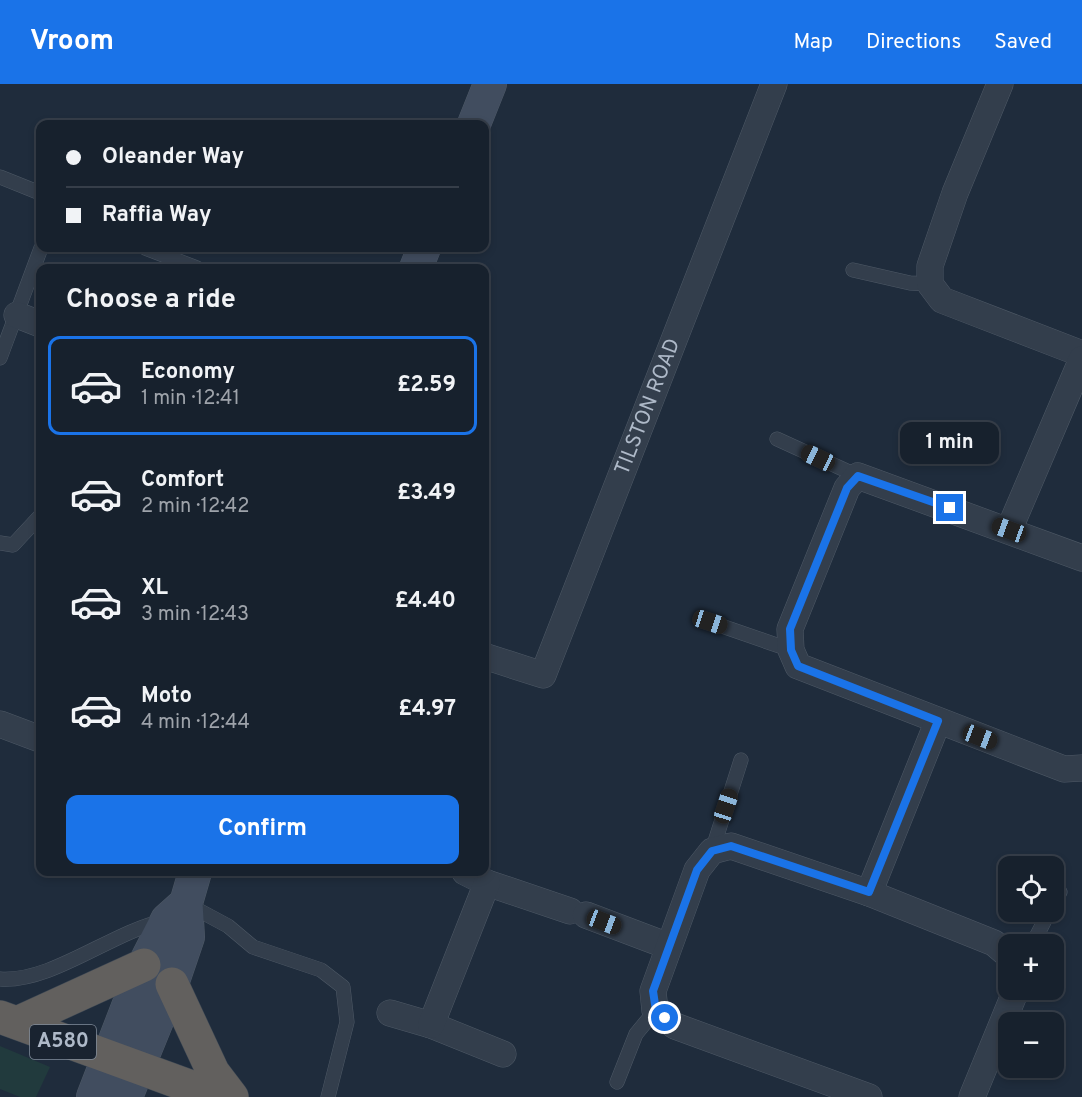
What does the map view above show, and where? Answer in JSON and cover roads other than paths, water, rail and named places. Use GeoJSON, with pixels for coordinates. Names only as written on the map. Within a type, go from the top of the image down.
{"type":"FeatureCollection","features":[{"type":"Feature","properties":{"kind":"highway"},"geometry":{"type":"LineString","coordinates":[[9,1020],[144,965]]}},
{"type":"Feature","properties":{"kind":"highway"},"geometry":{"type":"LineString","coordinates":[[172,984],[213,1072],[232,1097]]}},
{"type":"Feature","properties":{"kind":"highway","name":"A580"},"geometry":{"type":"LineString","coordinates":[[9,1020],[125,1075],[219,1097]]}},
{"type":"Feature","properties":{"kind":"main road"},"geometry":{"type":"LineString","coordinates":[[476,120],[490,84]]}},
{"type":"Feature","properties":{"kind":"main road"},"geometry":{"type":"LineString","coordinates":[[125,1075],[144,965],[176,912],[193,876]]}},
{"type":"Feature","properties":{"kind":"main road"},"geometry":{"type":"LineString","coordinates":[[93,1097],[125,1075],[172,984],[188,937],[176,912]]}},
{"type":"Feature","properties":{"kind":"street","name":"TILSTON ROAD"},"geometry":{"type":"LineString","coordinates":[[489,658],[543,675],[774,84]]}},
{"type":"Feature","properties":{"kind":"street"},"geometry":{"type":"LineString","coordinates":[[1000,84],[955,193],[930,266],[930,284],[942,300],[1082,354]]}},
{"type":"Feature","properties":{"kind":"street"},"geometry":{"type":"LineString","coordinates":[[17,315],[36,322]]}},
{"type":"Feature","properties":{"kind":"street"},"geometry":{"type":"LineString","coordinates":[[1009,530],[1082,359]]}},
{"type":"Feature","properties":{"kind":"street"},"geometry":{"type":"LineString","coordinates":[[1082,558],[858,476],[847,488],[790,629],[791,650],[798,666],[1064,769],[1082,768]]}},
{"type":"Feature","properties":{"kind":"street"},"geometry":{"type":"LineString","coordinates":[[869,892],[938,721]]}},
{"type":"Feature","properties":{"kind":"street"},"geometry":{"type":"LineString","coordinates":[[0,724],[36,738]]}},
{"type":"Feature","properties":{"kind":"street"},"geometry":{"type":"LineString","coordinates":[[869,1097],[675,1026],[656,1011],[653,991],[668,946],[697,870],[712,851],[731,846],[869,892],[998,946]]}},
{"type":"Feature","properties":{"kind":"street"},"geometry":{"type":"LineString","coordinates":[[431,1025],[476,877],[668,946]]}},
{"type":"Feature","properties":{"kind":"street"},"geometry":{"type":"LineString","coordinates":[[972,1097],[1012,1000]]}},
{"type":"Feature","properties":{"kind":"street"},"geometry":{"type":"LineString","coordinates":[[390,1013],[431,1025],[503,1054]]}},
{"type":"Feature","properties":{"kind":"lane"},"geometry":{"type":"LineString","coordinates":[[0,177],[36,191]]}},
{"type":"Feature","properties":{"kind":"lane"},"geometry":{"type":"LineString","coordinates":[[0,358],[40,252]]}},
{"type":"Feature","properties":{"kind":"lane"},"geometry":{"type":"LineString","coordinates":[[155,252],[187,264]]}},
{"type":"Feature","properties":{"kind":"lane"},"geometry":{"type":"LineString","coordinates":[[853,270],[910,283],[930,284]]}},
{"type":"Feature","properties":{"kind":"lane"},"geometry":{"type":"LineString","coordinates":[[777,439],[858,476]]}},
{"type":"Feature","properties":{"kind":"lane"},"geometry":{"type":"LineString","coordinates":[[0,543],[13,544],[36,520]]}},
{"type":"Feature","properties":{"kind":"lane"},"geometry":{"type":"LineString","coordinates":[[710,622],[791,650]]}},
{"type":"Feature","properties":{"kind":"lane"},"geometry":{"type":"LineString","coordinates":[[712,851],[741,760]]}},
{"type":"Feature","properties":{"kind":"lane"},"geometry":{"type":"LineString","coordinates":[[0,980],[23,979],[176,912],[228,926],[253,947],[321,970],[343,987],[347,1022],[328,1097]]}},
{"type":"Feature","properties":{"kind":"lane"},"geometry":{"type":"LineString","coordinates":[[617,1083],[636,1034],[656,1011]]}}]}
